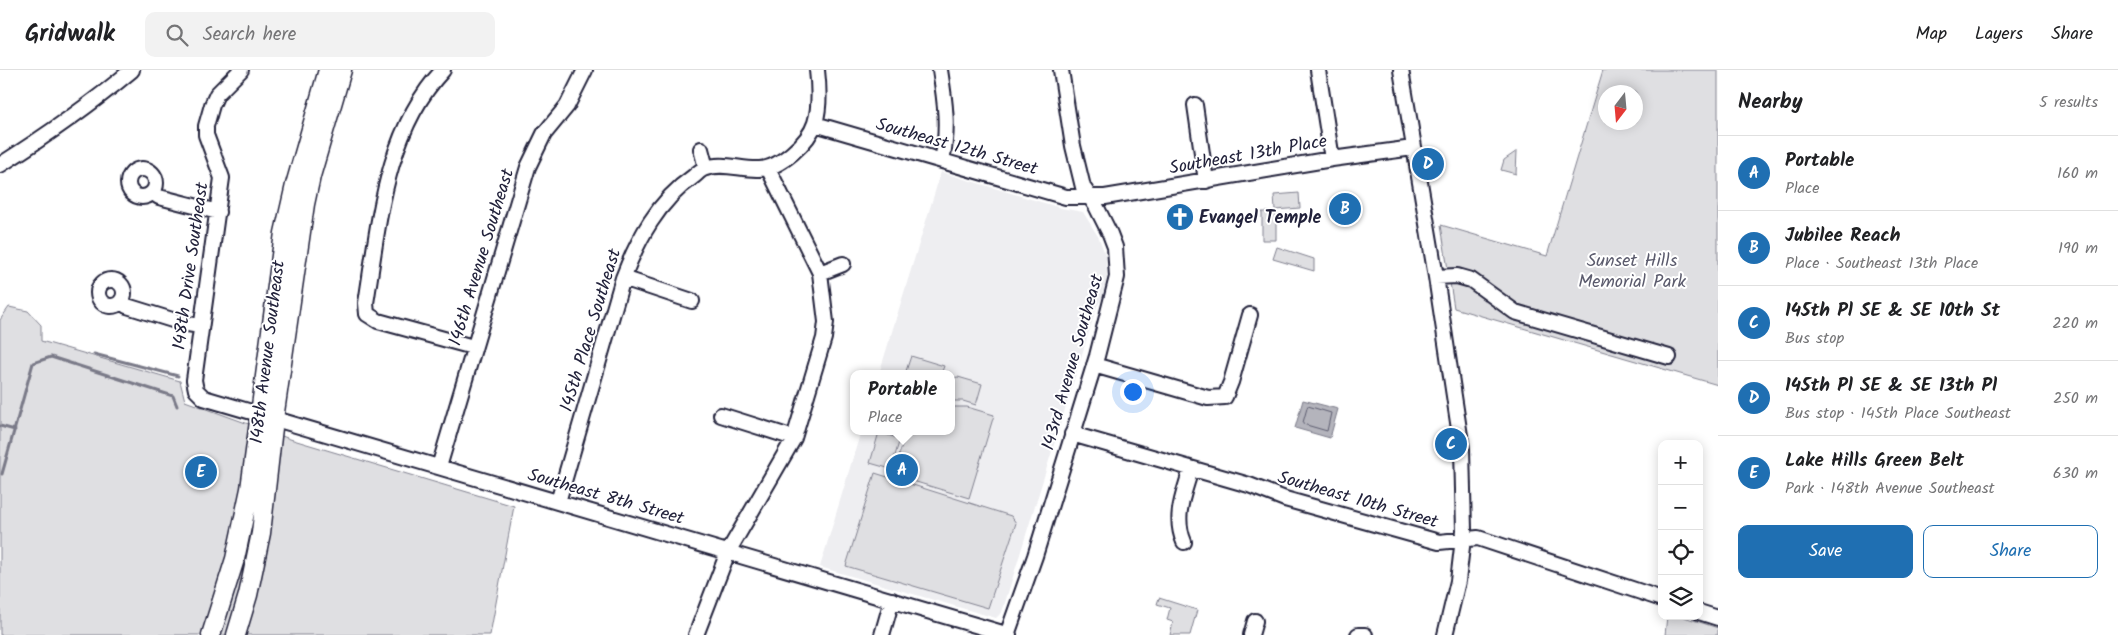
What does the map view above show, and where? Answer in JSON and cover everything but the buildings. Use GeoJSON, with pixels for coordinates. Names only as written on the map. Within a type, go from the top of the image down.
{"type":"FeatureCollection","features":[{"type":"Feature","properties":{"kind":"main road","name":"148th Avenue Southeast"},"geometry":{"type":"LineString","coordinates":[[236,635],[248,596],[261,534],[266,417],[284,233],[295,184],[328,70]]}},
{"type":"Feature","properties":{"kind":"main road","name":"148th Avenue Southeast"},"geometry":{"type":"LineString","coordinates":[[211,635],[227,587],[240,537],[266,417],[304,204],[342,70]]}},
{"type":"Feature","properties":{"kind":"street"},"geometry":{"type":"LineString","coordinates":[[0,165],[40,140],[99,98],[132,70]]}},
{"type":"Feature","properties":{"kind":"street","name":"148th Drive Southeast"},"geometry":{"type":"LineString","coordinates":[[196,390],[194,380],[200,326],[222,178],[206,135],[206,126],[217,94],[241,70]]}},
{"type":"Feature","properties":{"kind":"street","name":"146th Avenue Southeast"},"geometry":{"type":"LineString","coordinates":[[439,467],[473,347],[534,151],[544,134],[567,106],[585,70]]}},
{"type":"Feature","properties":{"kind":"street"},"geometry":{"type":"LineString","coordinates":[[701,149],[706,168],[728,166],[746,169],[768,168],[789,156],[804,141],[815,124],[818,102],[817,70]]}},
{"type":"Feature","properties":{"kind":"street"},"geometry":{"type":"LineString","coordinates":[[940,70],[947,114],[947,131],[942,160]]}},
{"type":"Feature","properties":{"kind":"street","name":"143rd Avenue Southeast"},"geometry":{"type":"LineString","coordinates":[[1008,635],[1035,556],[1094,365],[1115,289],[1117,266],[1115,247],[1110,234],[1083,187],[1073,146],[1061,70]]}},
{"type":"Feature","properties":{"kind":"street"},"geometry":{"type":"LineString","coordinates":[[1318,70],[1332,159]]}},
{"type":"Feature","properties":{"kind":"street"},"geometry":{"type":"LineString","coordinates":[[1401,70],[1412,148],[1436,277],[1462,449],[1465,515],[1463,540],[1458,580],[1445,635]]}},
{"type":"Feature","properties":{"kind":"street"},"geometry":{"type":"LineString","coordinates":[[436,72],[419,100],[396,153],[382,209],[364,316],[473,347]]}},
{"type":"Feature","properties":{"kind":"street"},"geometry":{"type":"LineString","coordinates":[[1195,105],[1206,181]]}},
{"type":"Feature","properties":{"kind":"street","name":"Southeast 12th Street"},"geometry":{"type":"LineString","coordinates":[[815,124],[1066,197],[1090,198]]}},
{"type":"Feature","properties":{"kind":"street","name":"Southeast 13th Place"},"geometry":{"type":"LineString","coordinates":[[1090,198],[1412,148]]}},
{"type":"Feature","properties":{"kind":"street","name":"145th Place Southeast"},"geometry":{"type":"LineString","coordinates":[[558,502],[624,278],[635,249],[666,200],[685,182],[706,168]]}},
{"type":"Feature","properties":{"kind":"street"},"geometry":{"type":"LineString","coordinates":[[696,635],[728,552],[794,438],[824,338],[826,322],[820,273],[768,168]]}},
{"type":"Feature","properties":{"kind":"street"},"geometry":{"type":"LineString","coordinates":[[152,193],[159,197],[218,212]]}},
{"type":"Feature","properties":{"kind":"street"},"geometry":{"type":"LineString","coordinates":[[820,273],[844,264]]}},
{"type":"Feature","properties":{"kind":"street"},"geometry":{"type":"LineString","coordinates":[[1436,277],[1457,276],[1471,280],[1515,312],[1668,357]]}},
{"type":"Feature","properties":{"kind":"street"},"geometry":{"type":"LineString","coordinates":[[624,278],[692,301]]}},
{"type":"Feature","properties":{"kind":"street"},"geometry":{"type":"LineString","coordinates":[[121,301],[127,306],[200,326]]}},
{"type":"Feature","properties":{"kind":"street"},"geometry":{"type":"LineString","coordinates":[[1094,365],[1208,398],[1228,400],[1231,382],[1250,315]]}},
{"type":"Feature","properties":{"kind":"street","name":"Southeast 8th Street"},"geometry":{"type":"LineString","coordinates":[[196,390],[204,398],[266,417],[1008,635]]}},
{"type":"Feature","properties":{"kind":"street"},"geometry":{"type":"LineString","coordinates":[[720,415],[794,438]]}},
{"type":"Feature","properties":{"kind":"street","name":"Southeast 10th Street"},"geometry":{"type":"LineString","coordinates":[[1072,434],[1248,485],[1285,499],[1438,542],[1478,538],[1658,598]]}},
{"type":"Feature","properties":{"kind":"street"},"geometry":{"type":"LineString","coordinates":[[1184,542],[1178,529],[1178,518],[1191,469]]}},
{"type":"Feature","properties":{"kind":"street"},"geometry":{"type":"LineString","coordinates":[[882,635],[892,600]]}},
{"type":"Feature","properties":{"kind":"street"},"geometry":{"type":"LineString","coordinates":[[1703,613],[1718,618]]}},
{"type":"Feature","properties":{"kind":"street"},"geometry":{"type":"LineString","coordinates":[[1251,635],[1255,621]]}},
{"type":"Feature","properties":{"kind":"street"},"geometry":{"type":"LineString","coordinates":[[1358,635],[1365,635]]}},
{"type":"Feature","properties":{"kind":"shaded area"},"geometry":{"type":"Polygon","coordinates":[[[941,172],[1061,208],[1083,212],[1099,238],[1106,257],[1107,279],[1002,612],[996,618],[820,567],[860,435],[955,435],[955,370],[880,370],[941,172]]]}},
{"type":"Feature","properties":{"kind":"green space","name":"Sunset Hills Memorial Park"},"geometry":{"type":"Polygon","coordinates":[[[1603,70],[1718,70],[1718,385],[1454,308],[1441,225],[1547,256],[1598,87],[1598,130],[1643,130],[1643,85],[1598,85],[1603,70]]]}},
{"type":"Feature","properties":{"kind":"green space"},"geometry":{"type":"Polygon","coordinates":[[[1517,151],[1516,174],[1501,170],[1504,160],[1517,151]]]}},
{"type":"Feature","properties":{"kind":"green space"},"geometry":{"type":"Polygon","coordinates":[[[1299,193],[1300,208],[1275,210],[1274,195],[1299,193]]]}},
{"type":"Feature","properties":{"kind":"green space"},"geometry":{"type":"Polygon","coordinates":[[[1262,212],[1276,212],[1276,240],[1262,240],[1262,212]]]}},
{"type":"Feature","properties":{"kind":"green space"},"geometry":{"type":"Polygon","coordinates":[[[1277,247],[1314,259],[1314,271],[1273,259],[1277,247]]]}},
{"type":"Feature","properties":{"kind":"green space"},"geometry":{"type":"Polygon","coordinates":[[[9,307],[28,311],[41,325],[41,341],[180,381],[185,401],[290,439],[514,506],[490,635],[0,635],[0,320],[9,307]]]}},
{"type":"Feature","properties":{"kind":"green space"},"geometry":{"type":"Polygon","coordinates":[[[911,356],[944,366],[942,370],[906,370],[911,356]]]}},
{"type":"Feature","properties":{"kind":"green space"},"geometry":{"type":"Polygon","coordinates":[[[955,377],[982,384],[976,405],[955,401],[955,377]]]}},
{"type":"Feature","properties":{"kind":"green space"},"geometry":{"type":"Polygon","coordinates":[[[955,407],[967,407],[994,415],[969,498],[893,475],[906,435],[955,435],[955,407]]]}},
{"type":"Feature","properties":{"kind":"green space"},"geometry":{"type":"Polygon","coordinates":[[[878,435],[888,435],[900,439],[891,469],[870,463],[878,435]]]}},
{"type":"Feature","properties":{"kind":"green space"},"geometry":{"type":"Polygon","coordinates":[[[875,473],[1011,516],[1016,523],[988,608],[846,566],[875,473]]]}},
{"type":"Feature","properties":{"kind":"green space"},"geometry":{"type":"Polygon","coordinates":[[[1159,598],[1197,610],[1190,635],[1170,635],[1173,622],[1167,620],[1170,608],[1157,604],[1159,598]]]}},
{"type":"Feature","properties":{"kind":"green space"},"geometry":{"type":"Polygon","coordinates":[[[1667,620],[1693,620],[1718,628],[1718,635],[1665,635],[1667,620]]]}},
{"type":"Feature","properties":{"kind":"water"},"geometry":{"type":"Polygon","coordinates":[[[1303,400],[1338,409],[1330,438],[1295,428],[1303,400]]]}},
{"type":"Feature","properties":{"kind":"waterway"},"geometry":{"type":"LineString","coordinates":[[94,354],[178,376]]}},
{"type":"Feature","properties":{"kind":"waterway"},"geometry":{"type":"LineString","coordinates":[[2,474],[33,363],[51,357],[173,396],[177,406]]}},
{"type":"Feature","properties":{"kind":"waterway"},"geometry":{"type":"LineString","coordinates":[[0,426],[15,430]]}},
{"type":"Feature","properties":{"kind":"place","name":"145th Pl SE & SE 13th Pl"},"geometry":{"type":"Point","coordinates":[1428,164]}},
{"type":"Feature","properties":{"kind":"place","name":"Jubilee Reach"},"geometry":{"type":"Point","coordinates":[1345,209]}},
{"type":"Feature","properties":{"kind":"place","name":"Evangel Temple"},"geometry":{"type":"Point","coordinates":[1180,217]}},
{"type":"Feature","properties":{"kind":"place","name":"145th Pl SE & SE 10th St"},"geometry":{"type":"Point","coordinates":[1451,444]}},
{"type":"Feature","properties":{"kind":"place","name":"Portable"},"geometry":{"type":"Point","coordinates":[902,470]}},
{"type":"Feature","properties":{"kind":"place","name":"Lake Hills Green Belt"},"geometry":{"type":"Point","coordinates":[201,472]}}]}
